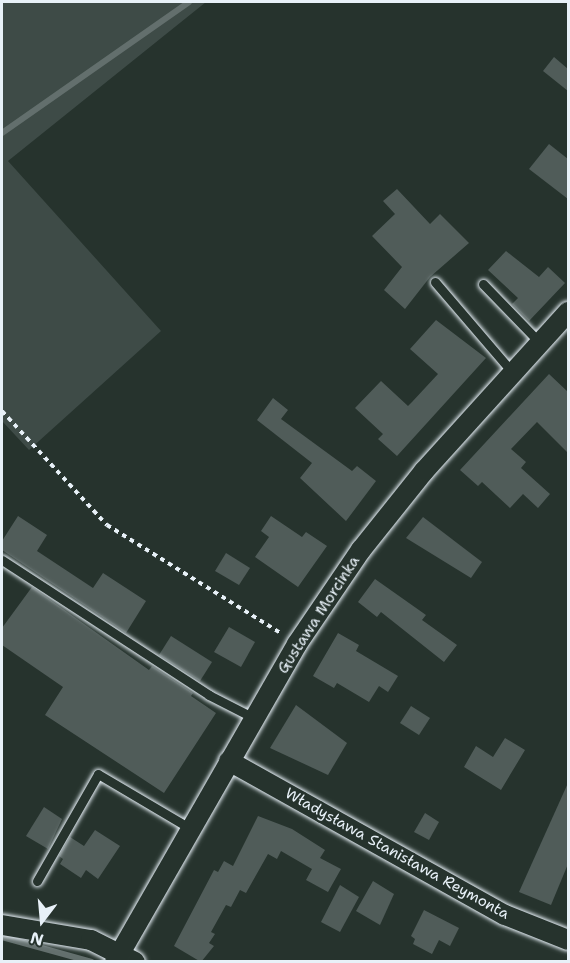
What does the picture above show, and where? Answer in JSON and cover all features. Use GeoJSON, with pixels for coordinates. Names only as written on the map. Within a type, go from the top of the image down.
{"type":"FeatureCollection","features":[{"type":"Feature","properties":{"kind":"street","name":"Gustawa Morcinka"},"geometry":{"type":"LineString","coordinates":[[2,925],[77,936],[121,959],[191,829],[297,644],[361,550],[417,480],[568,312]]}},
{"type":"Feature","properties":{"kind":"street","name":"Władysława Stanisława Reymonta"},"geometry":{"type":"LineString","coordinates":[[229,761],[505,915],[568,940]]}},
{"type":"Feature","properties":{"kind":"lane"},"geometry":{"type":"LineString","coordinates":[[435,282],[513,373]]}},
{"type":"Feature","properties":{"kind":"lane"},"geometry":{"type":"LineString","coordinates":[[483,284],[540,343]]}},
{"type":"Feature","properties":{"kind":"lane"},"geometry":{"type":"LineString","coordinates":[[2,560],[209,695],[254,718]]}},
{"type":"Feature","properties":{"kind":"lane"},"geometry":{"type":"LineString","coordinates":[[37,881],[98,774],[191,829]]}},
{"type":"Feature","properties":{"kind":"path"},"geometry":{"type":"LineString","coordinates":[[2,411],[107,525],[297,644]]}},
{"type":"Feature","properties":{"kind":"shaded area"},"geometry":{"type":"Polygon","coordinates":[[[2,2],[206,2],[8,161],[161,331],[29,450],[2,421],[2,2]]]}},
{"type":"Feature","properties":{"kind":"building"},"geometry":{"type":"Polygon","coordinates":[[[554,57],[568,69],[568,91],[543,71],[554,57]]]}},
{"type":"Feature","properties":{"kind":"building"},"geometry":{"type":"Polygon","coordinates":[[[549,144],[568,159],[568,199],[529,169],[549,144]]]}},
{"type":"Feature","properties":{"kind":"building"},"geometry":{"type":"Polygon","coordinates":[[[397,189],[430,224],[440,214],[469,243],[430,277],[405,309],[384,290],[402,267],[372,236],[395,214],[383,201],[397,189]]]}},
{"type":"Feature","properties":{"kind":"building"},"geometry":{"type":"Polygon","coordinates":[[[506,251],[539,277],[548,267],[565,283],[529,321],[512,304],[518,298],[488,270],[506,251]]]}},
{"type":"Feature","properties":{"kind":"building"},"geometry":{"type":"Polygon","coordinates":[[[436,320],[486,358],[397,456],[378,439],[383,434],[355,408],[381,381],[408,406],[438,374],[410,349],[436,320]]]}},
{"type":"Feature","properties":{"kind":"building"},"geometry":{"type":"Polygon","coordinates":[[[549,374],[568,392],[568,453],[537,422],[511,449],[526,462],[521,468],[550,494],[538,508],[523,494],[510,508],[482,482],[478,486],[460,470],[549,374]]]}},
{"type":"Feature","properties":{"kind":"building"},"geometry":{"type":"Polygon","coordinates":[[[273,398],[288,410],[281,419],[352,471],[357,466],[376,481],[346,521],[300,478],[312,463],[257,420],[273,398]]]}},
{"type":"Feature","properties":{"kind":"building"},"geometry":{"type":"Polygon","coordinates":[[[18,516],[47,535],[37,551],[93,588],[103,573],[146,601],[126,633],[2,550],[2,541],[18,516]]]}},
{"type":"Feature","properties":{"kind":"building"},"geometry":{"type":"Polygon","coordinates":[[[271,516],[302,537],[306,532],[327,546],[298,587],[255,557],[269,537],[261,531],[271,516]]]}},
{"type":"Feature","properties":{"kind":"building"},"geometry":{"type":"Polygon","coordinates":[[[423,517],[482,562],[471,578],[406,538],[423,517]]]}},
{"type":"Feature","properties":{"kind":"building"},"geometry":{"type":"Polygon","coordinates":[[[226,553],[250,568],[239,585],[215,571],[226,553]]]}},
{"type":"Feature","properties":{"kind":"building"},"geometry":{"type":"Polygon","coordinates":[[[375,579],[426,615],[422,620],[457,645],[444,662],[381,612],[377,617],[358,602],[375,579]]]}},
{"type":"Feature","properties":{"kind":"building"},"geometry":{"type":"Polygon","coordinates":[[[32,587],[149,670],[152,666],[193,693],[191,696],[216,713],[164,793],[45,715],[63,687],[2,645],[2,628],[32,587]]]}},
{"type":"Feature","properties":{"kind":"building"},"geometry":{"type":"Polygon","coordinates":[[[229,627],[255,642],[241,667],[214,652],[229,627]]]}},
{"type":"Feature","properties":{"kind":"building"},"geometry":{"type":"Polygon","coordinates":[[[338,633],[359,645],[356,651],[398,676],[388,692],[379,686],[369,702],[337,683],[334,688],[313,676],[338,633]]]}},
{"type":"Feature","properties":{"kind":"building"},"geometry":{"type":"Polygon","coordinates":[[[171,636],[212,662],[200,681],[159,655],[171,636]]]}},
{"type":"Feature","properties":{"kind":"building"},"geometry":{"type":"Polygon","coordinates":[[[296,705],[347,743],[328,775],[270,748],[296,705]]]}},
{"type":"Feature","properties":{"kind":"building"},"geometry":{"type":"Polygon","coordinates":[[[411,706],[430,718],[419,735],[400,723],[411,706]]]}},
{"type":"Feature","properties":{"kind":"building"},"geometry":{"type":"Polygon","coordinates":[[[505,738],[525,750],[501,790],[464,767],[476,746],[493,757],[505,738]]]}},
{"type":"Feature","properties":{"kind":"building"},"geometry":{"type":"Polygon","coordinates":[[[568,783],[568,864],[551,905],[519,892],[568,783]]]}},
{"type":"Feature","properties":{"kind":"building"},"geometry":{"type":"Polygon","coordinates":[[[44,807],[62,819],[48,849],[26,836],[44,807]]]}},
{"type":"Feature","properties":{"kind":"building"},"geometry":{"type":"Polygon","coordinates":[[[425,813],[439,822],[429,840],[414,832],[425,813]]]}},
{"type":"Feature","properties":{"kind":"building"},"geometry":{"type":"Polygon","coordinates":[[[258,816],[292,829],[325,850],[320,858],[341,869],[328,892],[306,880],[312,869],[281,851],[277,859],[268,854],[246,893],[240,890],[231,907],[226,905],[211,932],[215,934],[209,943],[214,946],[201,962],[174,946],[214,870],[218,872],[224,861],[233,866],[258,816]]]}},
{"type":"Feature","properties":{"kind":"building"},"geometry":{"type":"Polygon","coordinates":[[[95,830],[120,846],[98,879],[86,870],[81,878],[60,864],[63,859],[59,856],[70,837],[84,846],[95,830]]]}},
{"type":"Feature","properties":{"kind":"building"},"geometry":{"type":"Polygon","coordinates":[[[373,881],[394,894],[380,925],[356,911],[373,881]]]}},
{"type":"Feature","properties":{"kind":"building"},"geometry":{"type":"Polygon","coordinates":[[[340,885],[359,897],[340,932],[321,922],[340,885]]]}},
{"type":"Feature","properties":{"kind":"building"},"geometry":{"type":"Polygon","coordinates":[[[424,910],[459,928],[450,946],[439,940],[432,954],[413,944],[415,939],[411,936],[424,910]]]}},
{"type":"Feature","properties":{"kind":"waterway"},"geometry":{"type":"LineString","coordinates":[[2,133],[189,2]]}},
{"type":"Feature","properties":{"kind":"waterway"},"geometry":{"type":"LineString","coordinates":[[2,937],[92,962]]}}]}
